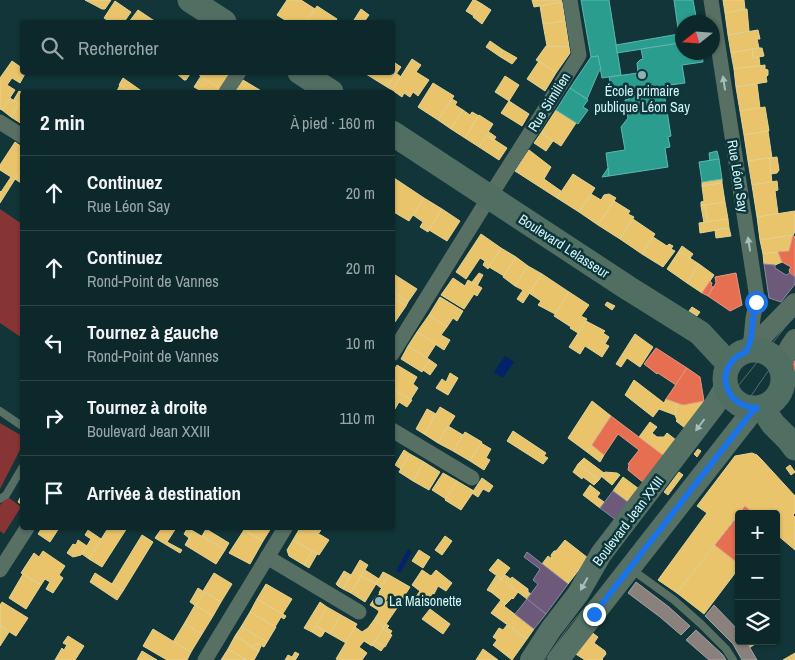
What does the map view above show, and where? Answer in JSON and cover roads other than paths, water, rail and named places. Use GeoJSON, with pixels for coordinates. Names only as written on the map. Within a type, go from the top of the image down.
{"type":"FeatureCollection","features":[{"type":"Feature","properties":{"kind":"main road"},"geometry":{"type":"LineString","coordinates":[[190,0],[221,20]]}},
{"type":"Feature","properties":{"kind":"main road","name":"Boulevard Lelasseur"},"geometry":{"type":"LineString","coordinates":[[395,135],[700,333],[739,363]]}},
{"type":"Feature","properties":{"kind":"main road"},"geometry":{"type":"LineString","coordinates":[[770,394],[744,406],[735,401],[730,396],[739,363],[764,353],[773,358],[779,366],[770,394],[773,424],[795,448]]}},
{"type":"Feature","properties":{"kind":"main road","name":"Boulevard Jean XXIII"},"geometry":{"type":"LineString","coordinates":[[530,660],[578,594],[601,554],[714,406],[739,363]]}},
{"type":"Feature","properties":{"kind":"main road"},"geometry":{"type":"LineString","coordinates":[[770,394],[782,401],[795,425]]}},
{"type":"Feature","properties":{"kind":"main road"},"geometry":{"type":"LineString","coordinates":[[558,660],[751,413],[770,394]]}},
{"type":"Feature","properties":{"kind":"street","name":"Rue Similien"},"geometry":{"type":"LineString","coordinates":[[395,349],[579,55],[570,0]]}},
{"type":"Feature","properties":{"kind":"street","name":"Rue Léon Say"},"geometry":{"type":"LineString","coordinates":[[711,0],[756,292],[751,339],[739,363]]}},
{"type":"Feature","properties":{"kind":"street"},"geometry":{"type":"LineString","coordinates":[[227,90],[237,75]]}},
{"type":"Feature","properties":{"kind":"street"},"geometry":{"type":"LineString","coordinates":[[0,122],[20,135]]}},
{"type":"Feature","properties":{"kind":"street"},"geometry":{"type":"LineString","coordinates":[[739,363],[778,319],[795,303]]}},
{"type":"Feature","properties":{"kind":"street"},"geometry":{"type":"LineString","coordinates":[[754,311],[778,319]]}},
{"type":"Feature","properties":{"kind":"street"},"geometry":{"type":"LineString","coordinates":[[770,394],[785,356],[795,338]]}},
{"type":"Feature","properties":{"kind":"street"},"geometry":{"type":"LineString","coordinates":[[395,432],[472,478]]}},
{"type":"Feature","properties":{"kind":"street"},"geometry":{"type":"LineString","coordinates":[[0,570],[26,530]]}},
{"type":"Feature","properties":{"kind":"street"},"geometry":{"type":"LineString","coordinates":[[206,660],[284,530]]}},
{"type":"Feature","properties":{"kind":"street"},"geometry":{"type":"LineString","coordinates":[[267,557],[359,612]]}},
{"type":"Feature","properties":{"kind":"lane"},"geometry":{"type":"LineString","coordinates":[[0,411],[20,425]]}},
{"type":"Feature","properties":{"kind":"lane"},"geometry":{"type":"LineString","coordinates":[[0,499],[6,495],[20,471]]}},
{"type":"Feature","properties":{"kind":"lane"},"geometry":{"type":"LineString","coordinates":[[629,568],[674,600],[726,649],[733,660]]}},
{"type":"Feature","properties":{"kind":"tram line"},"geometry":{"type":"LineString","coordinates":[[535,660],[608,557],[730,396],[795,315]]}},
{"type":"Feature","properties":{"kind":"tram line"},"geometry":{"type":"LineString","coordinates":[[545,660],[568,627],[630,555],[744,406],[795,332]]}},
{"type":"Feature","properties":{"kind":"place","name":"École primaire publique Léon Say"},"geometry":{"type":"Point","coordinates":[642,75]}},
{"type":"Feature","properties":{"kind":"place","name":"La Maisonette"},"geometry":{"type":"Point","coordinates":[379,601]}}]}
